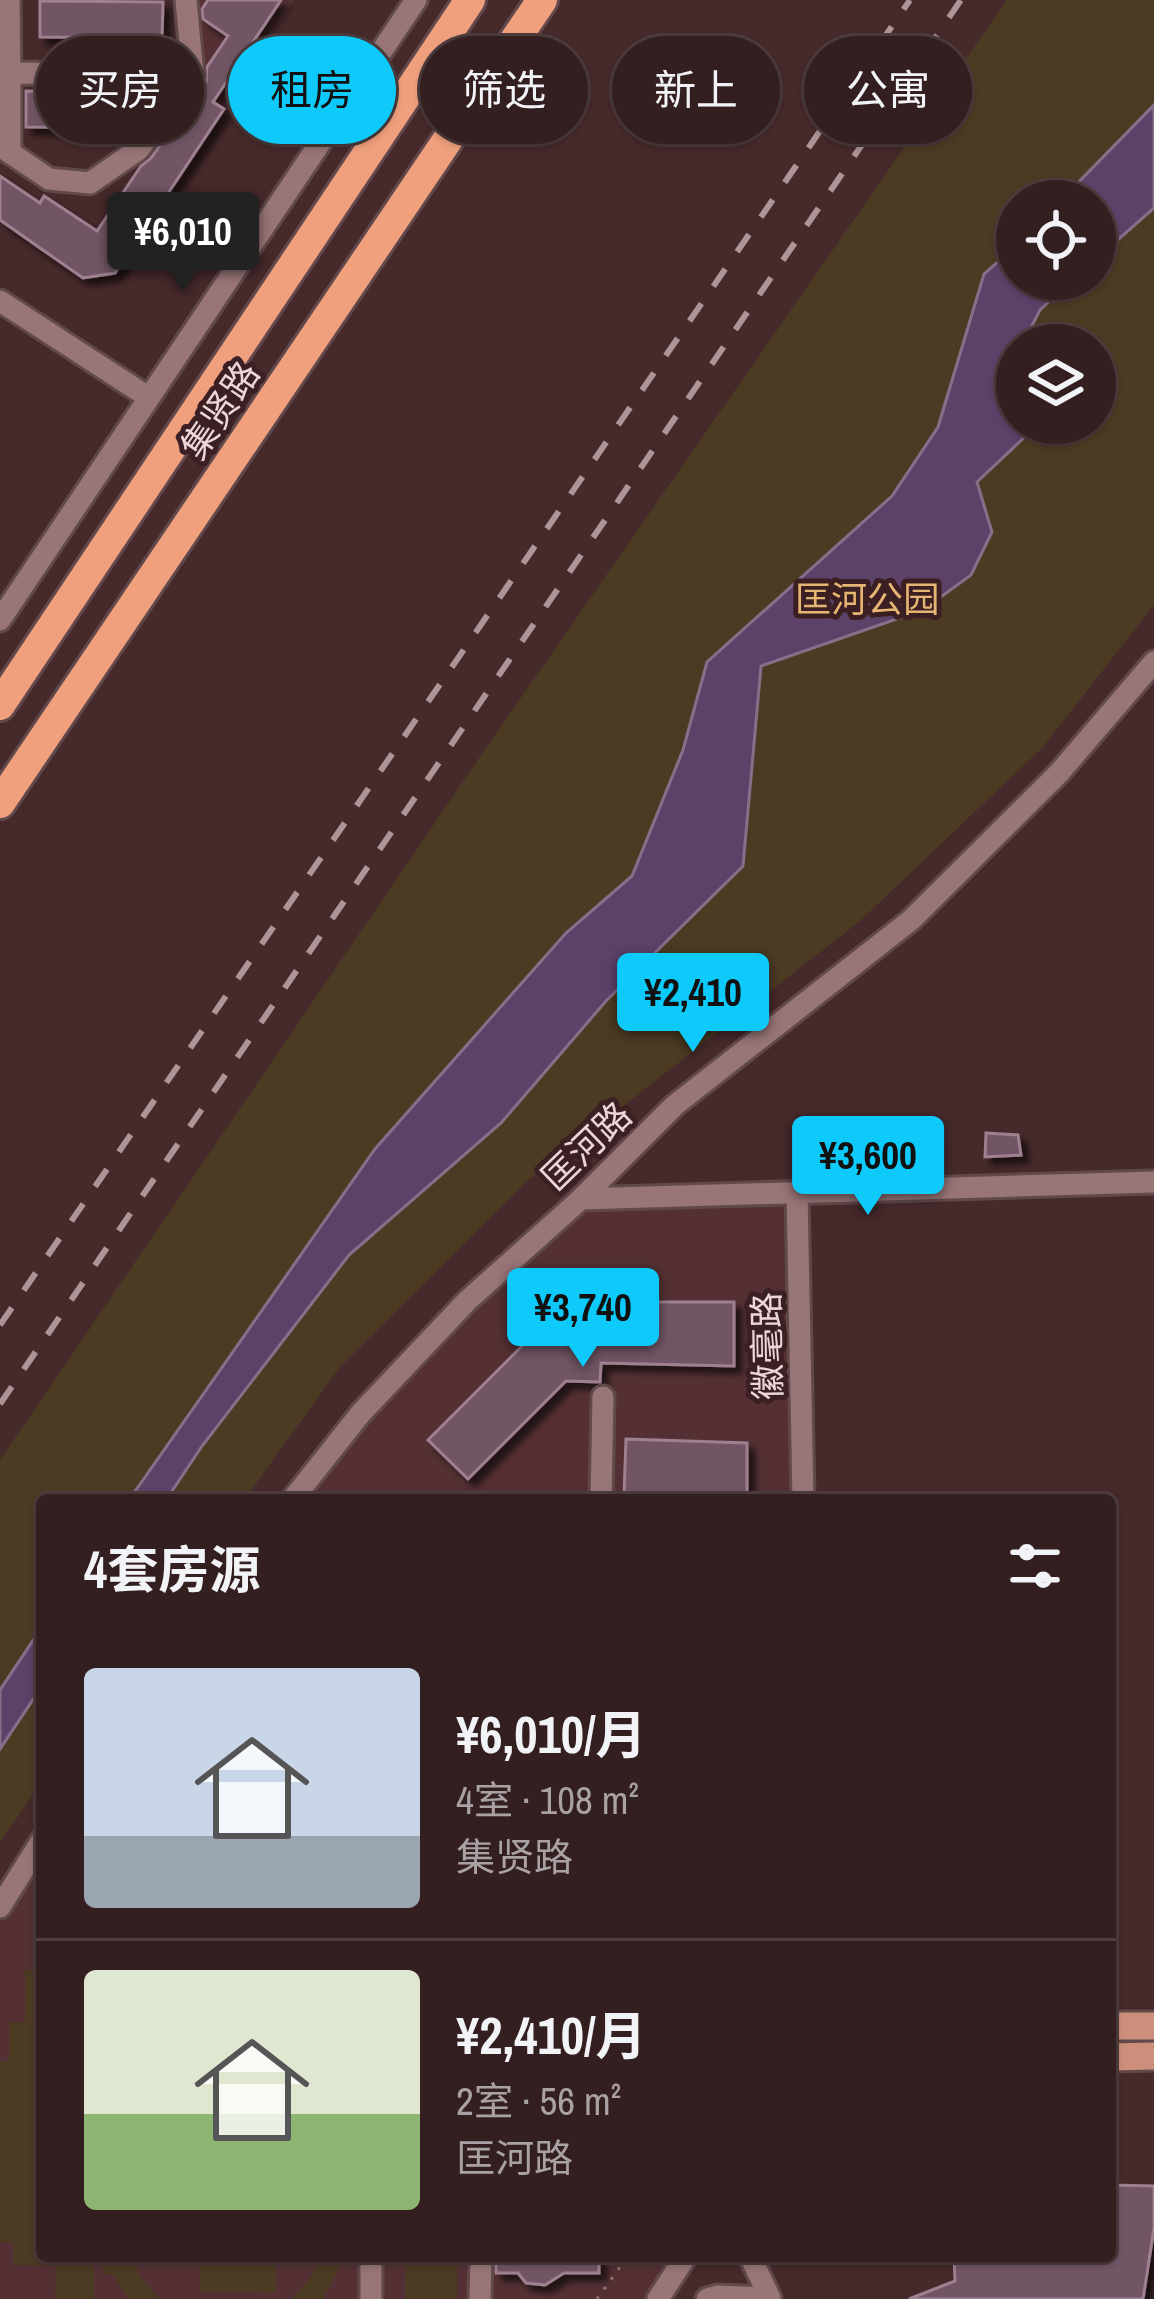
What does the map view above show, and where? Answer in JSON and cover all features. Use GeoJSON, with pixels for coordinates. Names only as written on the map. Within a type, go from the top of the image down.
{"type":"FeatureCollection","features":[{"type":"Feature","properties":{"kind":"highway","name":"集贤路"},"geometry":{"type":"LineString","coordinates":[[0,704],[470,0]]}},
{"type":"Feature","properties":{"kind":"highway","name":"集贤路"},"geometry":{"type":"LineString","coordinates":[[0,802],[542,0]]}},
{"type":"Feature","properties":{"kind":"main road"},"geometry":{"type":"LineString","coordinates":[[1116,2026],[1154,2026]]}},
{"type":"Feature","properties":{"kind":"main road"},"geometry":{"type":"LineString","coordinates":[[1116,2057],[1154,2056]]}},
{"type":"Feature","properties":{"kind":"street"},"geometry":{"type":"LineString","coordinates":[[9,0],[5,150],[49,179],[90,183],[143,144]]}},
{"type":"Feature","properties":{"kind":"street"},"geometry":{"type":"LineString","coordinates":[[186,0],[189,36]]}},
{"type":"Feature","properties":{"kind":"street"},"geometry":{"type":"LineString","coordinates":[[0,620],[8,589],[148,397],[416,0]]}},
{"type":"Feature","properties":{"kind":"street"},"geometry":{"type":"LineString","coordinates":[[10,74],[36,74]]}},
{"type":"Feature","properties":{"kind":"street"},"geometry":{"type":"LineString","coordinates":[[0,301],[148,397]]}},
{"type":"Feature","properties":{"kind":"street","name":"匡河路"},"geometry":{"type":"LineString","coordinates":[[297,1494],[361,1413],[466,1301],[675,1105],[911,920],[1059,773],[1154,662]]}},
{"type":"Feature","properties":{"kind":"street"},"geometry":{"type":"LineString","coordinates":[[580,1199],[1154,1182]]}},
{"type":"Feature","properties":{"kind":"street","name":"徽毫路"},"geometry":{"type":"LineString","coordinates":[[797,1192],[803,1494]]}},
{"type":"Feature","properties":{"kind":"street"},"geometry":{"type":"LineString","coordinates":[[601,1494],[603,1397]]}},
{"type":"Feature","properties":{"kind":"street"},"geometry":{"type":"LineString","coordinates":[[0,1907],[36,1850]]}},
{"type":"Feature","properties":{"kind":"street"},"geometry":{"type":"LineString","coordinates":[[371,2262],[371,2299]]}},
{"type":"Feature","properties":{"kind":"street"},"geometry":{"type":"LineString","coordinates":[[480,2299],[481,2262]]}},
{"type":"Feature","properties":{"kind":"street"},"geometry":{"type":"LineString","coordinates":[[658,2299],[682,2262]]}},
{"type":"Feature","properties":{"kind":"street"},"geometry":{"type":"LineString","coordinates":[[707,2299],[770,2298],[753,2262]]}},
{"type":"Feature","properties":{"kind":"path"},"geometry":{"type":"LineString","coordinates":[[597,2299],[624,2262]]}},
{"type":"Feature","properties":{"kind":"shaded area"},"geometry":{"type":"Polygon","coordinates":[[[191,0],[295,0],[271,36],[228,36],[228,102],[204,138],[204,36],[195,36],[191,0]]]}},
{"type":"Feature","properties":{"kind":"shaded area"},"geometry":{"type":"Polygon","coordinates":[[[1154,105],[1154,208],[1116,241],[1116,180],[1081,180],[1154,105]]]}},
{"type":"Feature","properties":{"kind":"shaded area"},"geometry":{"type":"Polygon","coordinates":[[[156,144],[200,144],[115,273],[83,278],[18,235],[44,196],[98,230],[156,144]]]}},
{"type":"Feature","properties":{"kind":"shaded area"},"geometry":{"type":"Polygon","coordinates":[[[996,263],[996,300],[1051,300],[1033,324],[996,324],[996,444],[1017,444],[977,482],[992,532],[971,575],[923,610],[761,666],[743,866],[606,1001],[501,1123],[349,1255],[170,1494],[133,1494],[375,1149],[566,933],[632,876],[683,750],[707,662],[892,496],[938,427],[984,274],[996,263]]]}},
{"type":"Feature","properties":{"kind":"shaded area"},"geometry":{"type":"Polygon","coordinates":[[[797,1192],[803,1494],[297,1494],[361,1413],[581,1199],[797,1192]]]}},
{"type":"Feature","properties":{"kind":"shaded area"},"geometry":{"type":"Polygon","coordinates":[[[36,1636],[36,1695],[0,1749],[0,1690],[36,1636]]]}},
{"type":"Feature","properties":{"kind":"shaded area"},"geometry":{"type":"Polygon","coordinates":[[[36,1850],[36,2262],[682,2262],[658,2299],[0,2299],[0,1907],[36,1850]]]}},
{"type":"Feature","properties":{"kind":"green space","name":"匡河公园"},"geometry":{"type":"Polygon","coordinates":[[[1007,0],[1154,0],[1154,605],[1043,747],[860,921],[526,1182],[340,1367],[248,1494],[36,1494],[36,1791],[0,1842],[0,1460],[490,742],[907,144],[972,144],[972,50],[1007,0]]]}},
{"type":"Feature","properties":{"kind":"green space"},"geometry":{"type":"Polygon","coordinates":[[[25,1970],[36,1971],[36,2262],[94,2262],[94,2299],[55,2299],[56,2266],[13,2265],[13,2243],[0,2242],[0,2061],[9,2061],[9,2022],[25,2022],[25,1970]]]}},
{"type":"Feature","properties":{"kind":"green space"},"geometry":{"type":"Polygon","coordinates":[[[103,2262],[134,2262],[160,2299],[128,2299],[113,2275],[103,2274],[103,2262]]]}},
{"type":"Feature","properties":{"kind":"green space"},"geometry":{"type":"Polygon","coordinates":[[[317,2262],[342,2262],[323,2299],[291,2299],[310,2278],[317,2262]]]}},
{"type":"Feature","properties":{"kind":"green space"},"geometry":{"type":"Polygon","coordinates":[[[405,2262],[457,2262],[457,2299],[405,2299],[405,2262]]]}},
{"type":"Feature","properties":{"kind":"green space"},"geometry":{"type":"Polygon","coordinates":[[[200,2263],[276,2264],[276,2293],[200,2292],[200,2263]]]}},
{"type":"Feature","properties":{"kind":"building"},"geometry":{"type":"Polygon","coordinates":[[[208,0],[281,0],[257,36],[228,36],[203,19],[208,0]]]}},
{"type":"Feature","properties":{"kind":"building"},"geometry":{"type":"Polygon","coordinates":[[[40,1],[163,2],[162,36],[40,36],[40,1]]]}},
{"type":"Feature","properties":{"kind":"building"},"geometry":{"type":"Polygon","coordinates":[[[228,36],[228,80],[213,102],[224,109],[204,139],[204,85],[207,67],[228,36]]]}},
{"type":"Feature","properties":{"kind":"building"},"geometry":{"type":"Polygon","coordinates":[[[26,91],[36,91],[36,127],[26,127],[26,91]]]}},
{"type":"Feature","properties":{"kind":"building"},"geometry":{"type":"Polygon","coordinates":[[[161,144],[201,144],[115,273],[83,278],[0,220],[0,176],[40,203],[44,196],[97,231],[161,144]]]}},
{"type":"Feature","properties":{"kind":"building"},"geometry":{"type":"Polygon","coordinates":[[[986,1133],[1018,1135],[1021,1155],[985,1157],[986,1133]]]}},
{"type":"Feature","properties":{"kind":"building"},"geometry":{"type":"Polygon","coordinates":[[[619,1302],[734,1302],[734,1366],[601,1363],[600,1382],[566,1381],[468,1479],[428,1440],[530,1338],[619,1338],[619,1302]]]}},
{"type":"Feature","properties":{"kind":"building"},"geometry":{"type":"Polygon","coordinates":[[[626,1439],[747,1443],[747,1494],[624,1494],[626,1439]]]}},
{"type":"Feature","properties":{"kind":"building"},"geometry":{"type":"Polygon","coordinates":[[[1116,2185],[1154,2186],[1154,2228],[1143,2299],[909,2299],[955,2281],[954,2262],[1116,2262],[1116,2185]]]}},
{"type":"Feature","properties":{"kind":"building"},"geometry":{"type":"Polygon","coordinates":[[[496,2262],[599,2262],[599,2273],[564,2273],[545,2285],[526,2283],[518,2273],[496,2273],[496,2262]]]}},
{"type":"Feature","properties":{"kind":"railway"},"geometry":{"type":"LineString","coordinates":[[0,1325],[910,0]]}},
{"type":"Feature","properties":{"kind":"railway"},"geometry":{"type":"LineString","coordinates":[[0,1404],[961,0]]}}]}
